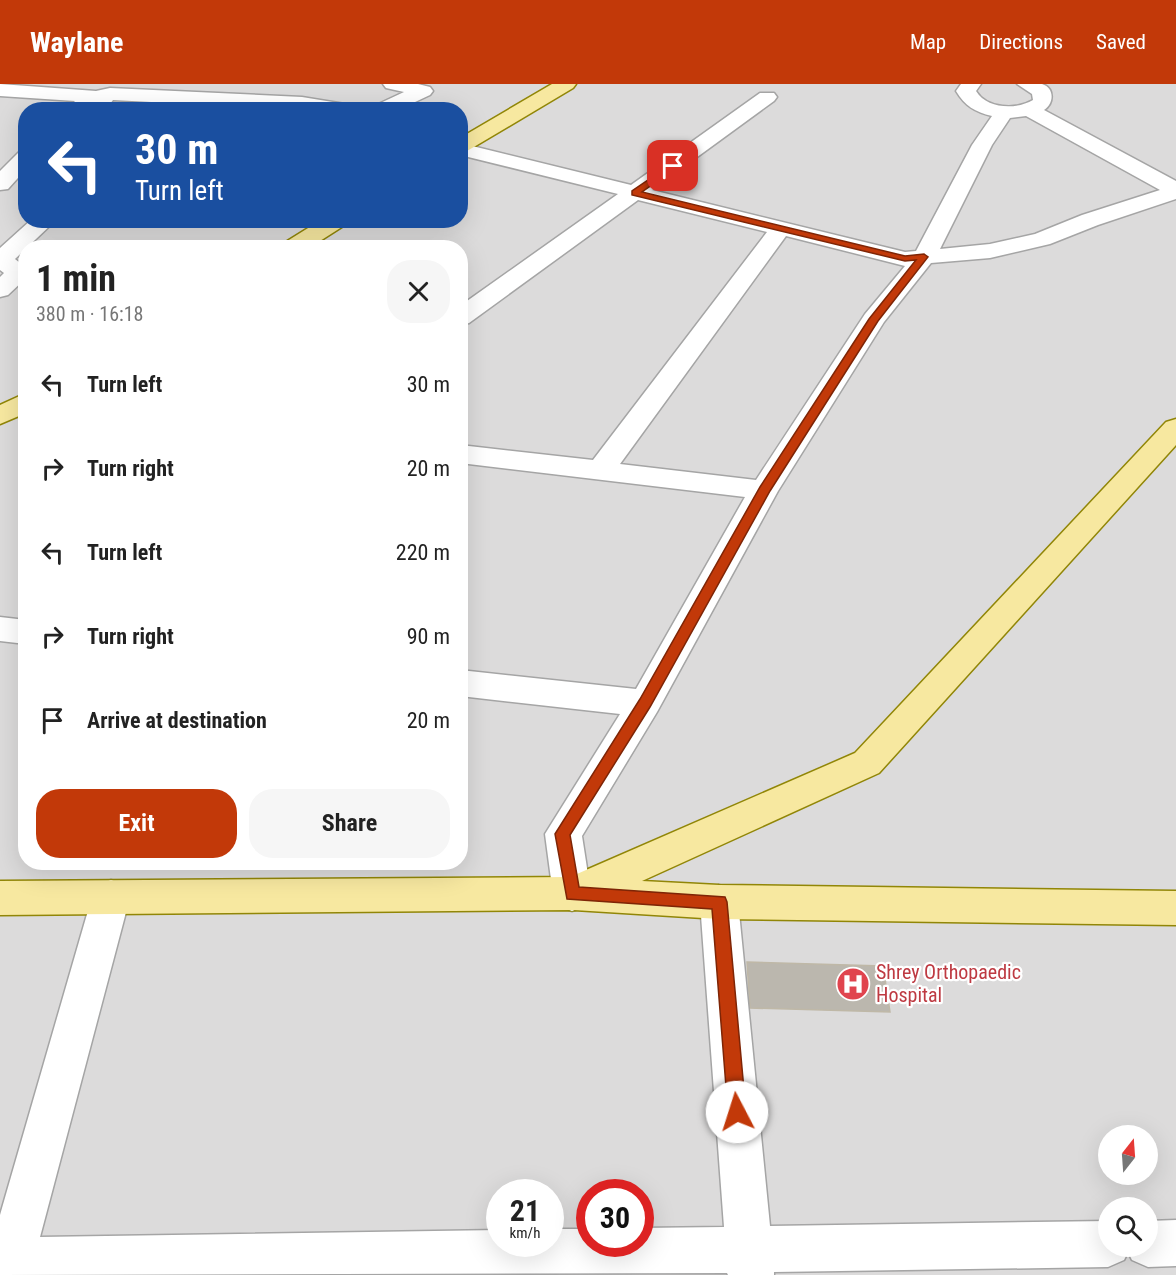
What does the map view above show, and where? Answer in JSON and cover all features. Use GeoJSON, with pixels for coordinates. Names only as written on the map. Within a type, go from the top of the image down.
{"type":"FeatureCollection","features":[{"type":"Feature","properties":{"kind":"main road"},"geometry":{"type":"LineString","coordinates":[[468,143],[566,84]]}},
{"type":"Feature","properties":{"kind":"main road"},"geometry":{"type":"LineString","coordinates":[[305,240],[324,228]]}},
{"type":"Feature","properties":{"kind":"main road"},"geometry":{"type":"LineString","coordinates":[[0,416],[18,405]]}},
{"type":"Feature","properties":{"kind":"main road"},"geometry":{"type":"LineString","coordinates":[[573,894],[867,763],[1176,428]]}},
{"type":"Feature","properties":{"kind":"main road"},"geometry":{"type":"LineString","coordinates":[[0,898],[573,894],[719,902],[1176,908]]}},
{"type":"Feature","properties":{"kind":"street"},"geometry":{"type":"LineString","coordinates":[[393,84],[430,88]]}},
{"type":"Feature","properties":{"kind":"street"},"geometry":{"type":"LineString","coordinates":[[967,85],[966,91],[973,101],[1017,111],[1176,191]]}},
{"type":"Feature","properties":{"kind":"street"},"geometry":{"type":"LineString","coordinates":[[573,894],[562,834],[645,703],[764,490],[874,319],[924,257],[982,145],[1017,111],[1042,103],[1043,97],[1033,85]]}},
{"type":"Feature","properties":{"kind":"street"},"geometry":{"type":"LineString","coordinates":[[399,102],[430,88]]}},
{"type":"Feature","properties":{"kind":"street"},"geometry":{"type":"LineString","coordinates":[[0,90],[96,97],[110,94],[246,98],[291,102]]}},
{"type":"Feature","properties":{"kind":"street"},"geometry":{"type":"LineString","coordinates":[[88,102],[96,97]]}},
{"type":"Feature","properties":{"kind":"street"},"geometry":{"type":"LineString","coordinates":[[96,97],[105,102]]}},
{"type":"Feature","properties":{"kind":"street"},"geometry":{"type":"LineString","coordinates":[[468,312],[768,98]]}},
{"type":"Feature","properties":{"kind":"street"},"geometry":{"type":"LineString","coordinates":[[0,150],[18,151]]}},
{"type":"Feature","properties":{"kind":"street"},"geometry":{"type":"LineString","coordinates":[[468,150],[905,258],[990,251],[1042,238],[1176,191]]}},
{"type":"Feature","properties":{"kind":"street"},"geometry":{"type":"LineString","coordinates":[[10,182],[18,169]]}},
{"type":"Feature","properties":{"kind":"street"},"geometry":{"type":"LineString","coordinates":[[601,470],[781,228]]}},
{"type":"Feature","properties":{"kind":"street"},"geometry":{"type":"LineString","coordinates":[[0,290],[11,266]]}},
{"type":"Feature","properties":{"kind":"street"},"geometry":{"type":"LineString","coordinates":[[468,455],[764,490]]}},
{"type":"Feature","properties":{"kind":"street"},"geometry":{"type":"LineString","coordinates":[[0,629],[18,631]]}},
{"type":"Feature","properties":{"kind":"street"},"geometry":{"type":"LineString","coordinates":[[468,684],[645,703]]}},
{"type":"Feature","properties":{"kind":"street"},"geometry":{"type":"LineString","coordinates":[[111,897],[5,1261],[396,1265],[750,1263],[1098,1245]]}},
{"type":"Feature","properties":{"kind":"street"},"geometry":{"type":"LineString","coordinates":[[719,902],[750,1263]]}},
{"type":"Feature","properties":{"kind":"street"},"geometry":{"type":"LineString","coordinates":[[1158,1244],[1176,1243]]}},
{"type":"Feature","properties":{"kind":"shaded area"},"geometry":{"type":"Polygon","coordinates":[[[0,84],[1176,84],[1176,1275],[0,1275],[0,84]]]}},
{"type":"Feature","properties":{"kind":"building"},"geometry":{"type":"Polygon","coordinates":[[[747,962],[883,966],[890,1012],[750,1008],[747,962]]]}},
{"type":"Feature","properties":{"kind":"place","name":"Shrey Orthopaedic Hospital"},"geometry":{"type":"Point","coordinates":[853,984]}},
{"type":"Feature","properties":{"kind":"route"},"geometry":{"type":"LineString","coordinates":[[673,166],[635,193],[905,258],[924,257],[874,319],[764,490],[645,703],[562,834],[573,894],[719,902],[737,1112]]}}]}
